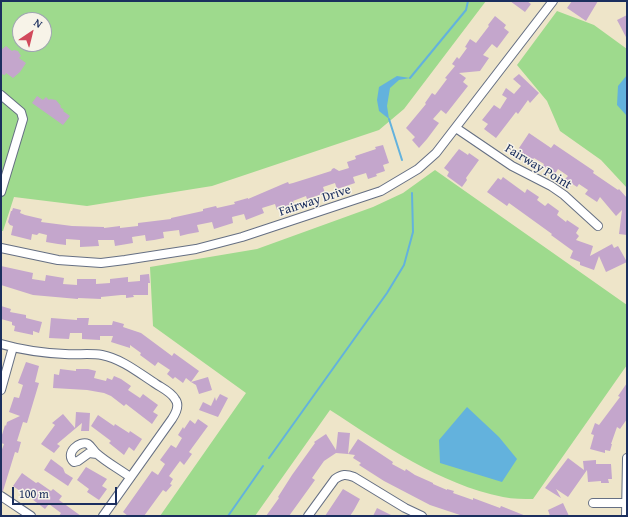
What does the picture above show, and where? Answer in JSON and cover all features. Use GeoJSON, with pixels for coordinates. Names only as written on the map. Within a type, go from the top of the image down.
{"type":"FeatureCollection","features":[{"type":"Feature","properties":{"kind":"street","name":"Fairway Drive"},"geometry":{"type":"LineString","coordinates":[[1,248],[58,260],[101,263],[160,255],[219,243],[249,235],[390,187],[426,163],[459,131],[553,1]]}},
{"type":"Feature","properties":{"kind":"street"},"geometry":{"type":"LineString","coordinates":[[1,95],[21,112],[23,121],[1,192]]}},
{"type":"Feature","properties":{"kind":"street","name":"Fairway Point"},"geometry":{"type":"LineString","coordinates":[[459,131],[512,166],[564,195],[598,226]]}},
{"type":"Feature","properties":{"kind":"street"},"geometry":{"type":"LineString","coordinates":[[1,344],[62,354],[101,355],[112,358],[132,368],[169,393],[175,399],[177,404],[176,412],[103,516]]}},
{"type":"Feature","properties":{"kind":"street"},"geometry":{"type":"LineString","coordinates":[[1,390],[13,347]]}},
{"type":"Feature","properties":{"kind":"street"},"geometry":{"type":"LineString","coordinates":[[97,454],[130,477]]}},
{"type":"Feature","properties":{"kind":"street"},"geometry":{"type":"LineString","coordinates":[[626,516],[625,503],[627,458]]}},
{"type":"Feature","properties":{"kind":"street"},"geometry":{"type":"LineString","coordinates":[[308,516],[335,478],[342,474],[348,474],[354,477],[411,514],[422,516]]}},
{"type":"Feature","properties":{"kind":"street"},"geometry":{"type":"LineString","coordinates":[[1,496],[31,516]]}},
{"type":"Feature","properties":{"kind":"street"},"geometry":{"type":"LineString","coordinates":[[593,503],[625,503]]}},
{"type":"Feature","properties":{"kind":"green space"},"geometry":{"type":"Polygon","coordinates":[[[1,1],[486,1],[404,109],[379,130],[212,186],[87,206],[14,197],[3,231],[1,231],[1,1]]]}},
{"type":"Feature","properties":{"kind":"green space"},"geometry":{"type":"Polygon","coordinates":[[[557,11],[594,25],[627,49],[627,188],[601,160],[560,131],[547,101],[517,65],[557,11]]]}},
{"type":"Feature","properties":{"kind":"green space"},"geometry":{"type":"Polygon","coordinates":[[[435,170],[627,305],[627,365],[533,499],[515,499],[479,491],[434,473],[371,437],[330,410],[255,516],[160,516],[246,393],[153,326],[150,267],[257,249],[373,207],[403,193],[435,170]]]}},
{"type":"Feature","properties":{"kind":"water"},"geometry":{"type":"Polygon","coordinates":[[[627,75],[627,116],[617,105],[618,86],[627,75]]]}},
{"type":"Feature","properties":{"kind":"water"},"geometry":{"type":"Polygon","coordinates":[[[397,76],[410,78],[399,80],[390,88],[387,106],[389,119],[379,111],[377,100],[379,87],[397,76]]]}},
{"type":"Feature","properties":{"kind":"water"},"geometry":{"type":"Polygon","coordinates":[[[467,407],[499,437],[517,459],[502,482],[440,463],[439,440],[467,407]]]}},
{"type":"Feature","properties":{"kind":"building"},"geometry":{"type":"Polygon","coordinates":[[[510,1],[527,1],[531,4],[525,12],[510,1]]]}},
{"type":"Feature","properties":{"kind":"building"},"geometry":{"type":"Polygon","coordinates":[[[572,1],[598,1],[586,21],[567,8],[572,1]]]}},
{"type":"Feature","properties":{"kind":"building"},"geometry":{"type":"Polygon","coordinates":[[[627,15],[627,39],[617,20],[627,15]]]}},
{"type":"Feature","properties":{"kind":"building"},"geometry":{"type":"Polygon","coordinates":[[[495,16],[506,25],[504,28],[509,32],[497,48],[492,44],[483,55],[489,58],[480,71],[459,73],[466,78],[463,82],[468,86],[446,114],[441,110],[433,119],[439,123],[419,148],[412,140],[415,137],[406,128],[426,104],[425,103],[432,93],[435,95],[447,79],[445,78],[455,66],[452,64],[457,57],[459,59],[467,48],[465,47],[470,39],[476,43],[495,16]]]}},
{"type":"Feature","properties":{"kind":"building"},"geometry":{"type":"Polygon","coordinates":[[[6,46],[12,52],[19,52],[21,56],[19,58],[26,63],[20,72],[13,78],[6,73],[5,75],[1,74],[1,50],[6,46]]]}},
{"type":"Feature","properties":{"kind":"building"},"geometry":{"type":"Polygon","coordinates":[[[519,74],[539,93],[530,103],[528,100],[518,114],[516,112],[496,138],[484,129],[488,124],[482,120],[494,105],[500,109],[507,98],[502,95],[506,88],[514,94],[521,86],[513,79],[519,74]]]}},
{"type":"Feature","properties":{"kind":"building"},"geometry":{"type":"Polygon","coordinates":[[[37,96],[43,100],[46,97],[49,100],[56,100],[61,106],[60,107],[64,110],[63,111],[70,116],[63,125],[32,103],[37,96]]]}},
{"type":"Feature","properties":{"kind":"building"},"geometry":{"type":"Polygon","coordinates":[[[529,133],[551,148],[554,144],[594,171],[593,173],[618,190],[619,189],[627,198],[627,235],[619,234],[622,210],[616,216],[600,197],[597,202],[585,194],[588,190],[579,184],[577,187],[565,179],[568,176],[558,169],[555,174],[543,166],[544,164],[534,158],[531,162],[520,154],[523,151],[519,148],[529,133]]]}},
{"type":"Feature","properties":{"kind":"building"},"geometry":{"type":"Polygon","coordinates":[[[383,145],[389,163],[383,165],[385,171],[376,174],[377,176],[368,179],[366,173],[353,177],[355,183],[337,189],[335,183],[323,187],[325,193],[307,199],[306,196],[277,210],[275,204],[262,208],[264,213],[246,220],[244,214],[232,217],[233,223],[214,229],[212,222],[197,225],[199,232],[180,236],[179,230],[163,232],[164,238],[154,240],[146,241],[145,235],[132,237],[133,243],[115,246],[114,240],[98,240],[99,246],[80,247],[80,240],[66,239],[66,245],[46,242],[47,235],[39,233],[37,235],[32,234],[31,240],[11,235],[13,226],[8,222],[13,208],[21,210],[20,213],[25,215],[42,219],[41,222],[104,228],[138,226],[138,223],[171,219],[203,211],[203,209],[235,204],[234,202],[248,199],[288,182],[289,184],[293,183],[331,171],[334,168],[339,171],[349,168],[347,162],[356,159],[355,156],[383,145]]]}},
{"type":"Feature","properties":{"kind":"building"},"geometry":{"type":"Polygon","coordinates":[[[459,149],[468,155],[469,153],[479,160],[466,178],[467,180],[462,187],[447,176],[449,172],[444,168],[459,149]]]}},
{"type":"Feature","properties":{"kind":"building"},"geometry":{"type":"Polygon","coordinates":[[[503,177],[525,193],[527,189],[539,197],[537,200],[545,206],[548,203],[559,211],[557,215],[566,222],[567,220],[579,228],[576,233],[579,236],[576,240],[593,246],[590,256],[612,244],[614,248],[618,246],[627,262],[606,272],[599,256],[594,270],[580,265],[580,262],[570,258],[573,251],[551,235],[552,234],[509,203],[507,206],[487,192],[498,178],[501,180],[503,177]]]}},
{"type":"Feature","properties":{"kind":"building"},"geometry":{"type":"Polygon","coordinates":[[[1,266],[33,273],[32,279],[45,281],[46,275],[64,278],[63,284],[77,285],[77,279],[96,279],[96,284],[110,283],[110,279],[128,277],[128,282],[140,281],[140,275],[149,274],[150,283],[148,283],[148,295],[133,295],[134,297],[126,298],[126,295],[101,297],[101,299],[78,299],[33,295],[1,285],[1,266]]]}},
{"type":"Feature","properties":{"kind":"building"},"geometry":{"type":"Polygon","coordinates":[[[1,306],[11,309],[10,312],[26,315],[26,318],[42,322],[39,333],[33,331],[33,335],[14,331],[15,326],[12,325],[12,322],[1,319],[1,306]]]}},
{"type":"Feature","properties":{"kind":"building"},"geometry":{"type":"Polygon","coordinates":[[[51,318],[77,320],[77,318],[89,318],[88,325],[112,325],[113,321],[124,324],[123,327],[141,333],[172,356],[174,353],[199,371],[191,382],[186,378],[183,383],[175,377],[173,379],[167,374],[170,370],[158,362],[155,366],[140,355],[141,353],[130,345],[130,348],[111,342],[113,336],[100,336],[100,340],[82,339],[82,333],[70,333],[69,339],[49,338],[51,318]]]}},
{"type":"Feature","properties":{"kind":"building"},"geometry":{"type":"Polygon","coordinates":[[[26,362],[39,366],[35,382],[39,383],[27,423],[23,422],[17,441],[21,442],[18,453],[15,452],[3,491],[1,491],[1,452],[4,444],[1,443],[1,438],[7,422],[20,416],[9,412],[14,397],[19,398],[23,385],[18,383],[26,362]]]}},
{"type":"Feature","properties":{"kind":"building"},"geometry":{"type":"Polygon","coordinates":[[[60,369],[76,371],[76,369],[88,369],[96,371],[94,378],[106,381],[107,378],[112,380],[114,376],[121,379],[131,386],[128,390],[140,398],[143,394],[158,405],[153,412],[158,415],[152,424],[126,404],[124,406],[111,396],[104,393],[87,390],[53,388],[54,374],[59,375],[60,369]]]}},
{"type":"Feature","properties":{"kind":"building"},"geometry":{"type":"Polygon","coordinates":[[[208,377],[212,390],[199,394],[196,385],[191,382],[208,377]]]}},
{"type":"Feature","properties":{"kind":"building"},"geometry":{"type":"Polygon","coordinates":[[[627,383],[627,419],[620,429],[617,427],[610,451],[605,450],[605,453],[590,449],[594,435],[591,434],[595,423],[599,425],[620,397],[618,396],[627,383]]]}},
{"type":"Feature","properties":{"kind":"building"},"geometry":{"type":"Polygon","coordinates":[[[220,394],[228,398],[218,417],[199,410],[203,402],[211,406],[215,397],[216,401],[220,394]]]}},
{"type":"Feature","properties":{"kind":"building"},"geometry":{"type":"Polygon","coordinates":[[[76,412],[90,413],[89,431],[81,431],[82,423],[57,444],[60,446],[54,453],[41,444],[55,425],[52,423],[63,414],[75,428],[76,412]]]}},
{"type":"Feature","properties":{"kind":"building"},"geometry":{"type":"Polygon","coordinates":[[[98,415],[114,426],[115,424],[142,439],[134,451],[129,447],[124,455],[109,443],[111,441],[91,426],[98,415]]]}},
{"type":"Feature","properties":{"kind":"building"},"geometry":{"type":"Polygon","coordinates":[[[198,419],[208,426],[189,452],[192,454],[184,465],[180,461],[169,476],[173,479],[170,484],[172,485],[166,492],[163,490],[144,516],[128,516],[123,512],[152,471],[158,475],[165,464],[160,460],[171,445],[176,448],[182,438],[178,435],[183,427],[184,429],[190,420],[195,424],[198,419]]]}},
{"type":"Feature","properties":{"kind":"building"},"geometry":{"type":"Polygon","coordinates":[[[338,432],[350,433],[348,454],[336,453],[324,461],[312,478],[315,480],[289,516],[266,516],[279,498],[278,497],[292,475],[315,443],[314,442],[326,434],[336,450],[338,432]]]}},
{"type":"Feature","properties":{"kind":"building"},"geometry":{"type":"Polygon","coordinates":[[[358,439],[393,462],[392,464],[405,471],[406,469],[433,484],[447,490],[454,491],[453,493],[473,500],[473,498],[500,508],[501,506],[526,516],[463,516],[430,505],[384,481],[359,465],[361,463],[353,458],[355,455],[348,454],[358,439]]]}},
{"type":"Feature","properties":{"kind":"building"},"geometry":{"type":"Polygon","coordinates":[[[568,458],[584,470],[583,461],[596,460],[596,464],[611,464],[612,479],[608,479],[609,483],[601,483],[601,481],[588,482],[587,470],[568,497],[556,489],[561,498],[545,488],[568,458]]]}},
{"type":"Feature","properties":{"kind":"building"},"geometry":{"type":"Polygon","coordinates":[[[51,459],[63,468],[65,473],[73,478],[68,486],[44,470],[51,459]]]}},
{"type":"Feature","properties":{"kind":"building"},"geometry":{"type":"Polygon","coordinates":[[[86,467],[107,479],[102,486],[107,489],[99,500],[87,492],[89,489],[77,480],[86,467]]]}},
{"type":"Feature","properties":{"kind":"building"},"geometry":{"type":"Polygon","coordinates":[[[22,473],[51,491],[53,489],[62,496],[59,500],[81,516],[59,516],[61,513],[49,504],[45,509],[32,499],[33,497],[21,489],[20,491],[13,486],[22,473]]]}},
{"type":"Feature","properties":{"kind":"building"},"geometry":{"type":"Polygon","coordinates":[[[343,489],[360,499],[350,516],[325,516],[343,489]]]}},
{"type":"Feature","properties":{"kind":"building"},"geometry":{"type":"Polygon","coordinates":[[[563,503],[569,516],[550,516],[548,510],[563,503]]]}},
{"type":"Feature","properties":{"kind":"building"},"geometry":{"type":"Polygon","coordinates":[[[377,508],[393,516],[373,516],[377,508]]]}},
{"type":"Feature","properties":{"kind":"waterway"},"geometry":{"type":"LineString","coordinates":[[410,78],[466,10],[468,1]]}},
{"type":"Feature","properties":{"kind":"waterway"},"geometry":{"type":"LineString","coordinates":[[389,119],[402,160]]}},
{"type":"Feature","properties":{"kind":"waterway"},"geometry":{"type":"LineString","coordinates":[[269,458],[387,293],[404,265],[413,232],[412,193]]}},
{"type":"Feature","properties":{"kind":"waterway"},"geometry":{"type":"LineString","coordinates":[[228,516],[263,466]]}}]}
